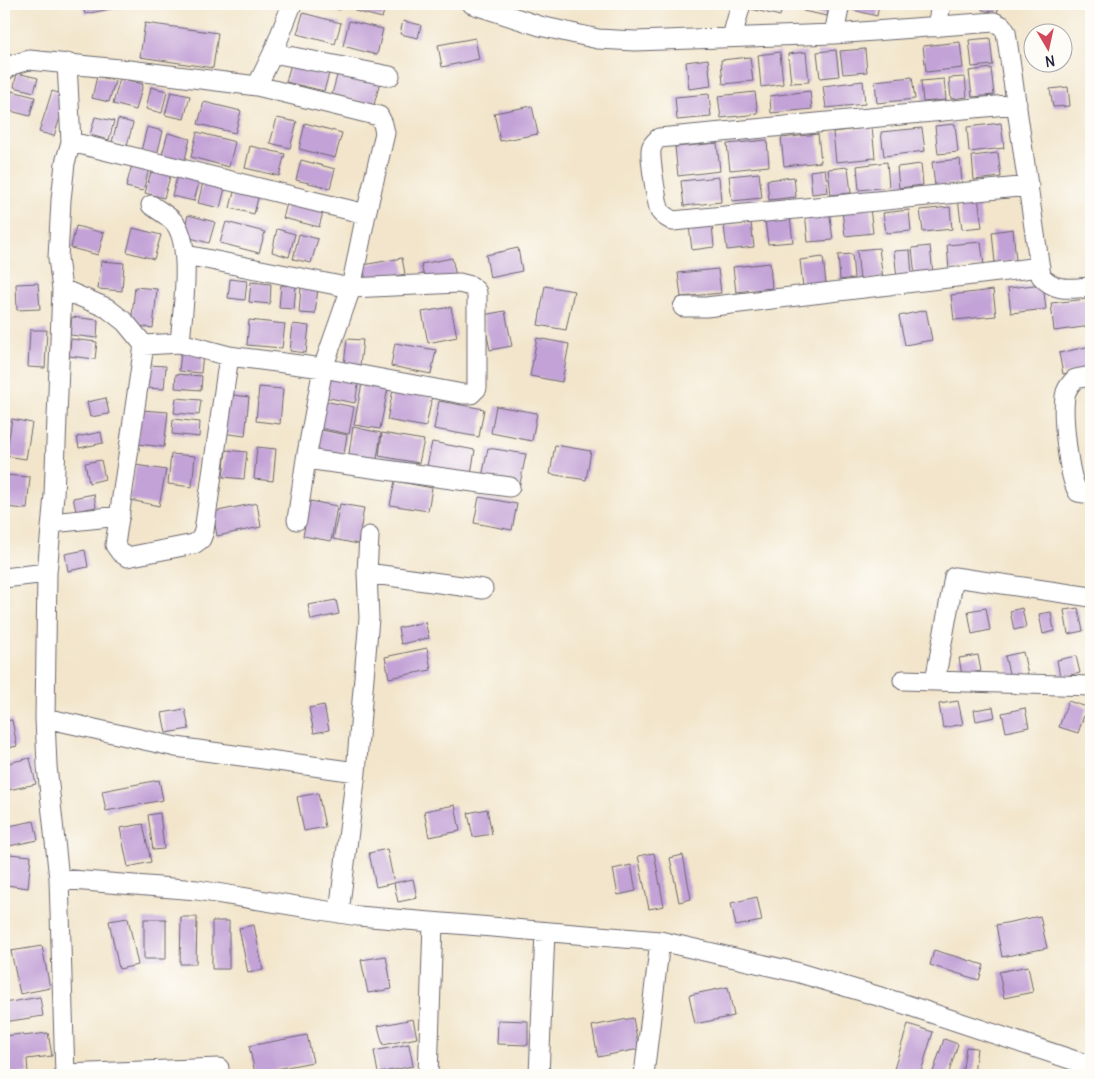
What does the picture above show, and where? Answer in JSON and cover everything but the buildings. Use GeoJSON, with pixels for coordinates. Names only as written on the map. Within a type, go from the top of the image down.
{"type":"FeatureCollection","features":[{"type":"Feature","properties":{"kind":"street"},"geometry":{"type":"LineString","coordinates":[[257,86],[292,4]]}},
{"type":"Feature","properties":{"kind":"street"},"geometry":{"type":"LineString","coordinates":[[472,4],[540,26],[598,39],[635,41],[834,34],[994,22],[1002,26],[1006,32],[1041,276],[1048,284],[1058,289],[1091,287]]}},
{"type":"Feature","properties":{"kind":"street"},"geometry":{"type":"LineString","coordinates":[[732,37],[740,4]]}},
{"type":"Feature","properties":{"kind":"street"},"geometry":{"type":"LineString","coordinates":[[834,34],[840,4]]}},
{"type":"Feature","properties":{"kind":"street"},"geometry":{"type":"LineString","coordinates":[[937,27],[941,4]]}},
{"type":"Feature","properties":{"kind":"street"},"geometry":{"type":"LineString","coordinates":[[272,53],[390,76]]}},
{"type":"Feature","properties":{"kind":"street"},"geometry":{"type":"LineString","coordinates":[[4,71],[12,65],[29,60],[67,63],[257,86],[378,116],[383,124],[385,133],[351,288],[324,368],[306,459],[297,520]]}},
{"type":"Feature","properties":{"kind":"street"},"geometry":{"type":"LineString","coordinates":[[67,63],[72,142],[65,163],[58,258],[62,289],[54,495],[47,573],[45,718],[47,766],[59,879],[65,1075],[219,1068]]}},
{"type":"Feature","properties":{"kind":"street"},"geometry":{"type":"LineString","coordinates":[[1017,104],[659,138],[651,150],[652,165],[660,210],[665,217],[673,221],[1028,186]]}},
{"type":"Feature","properties":{"kind":"street"},"geometry":{"type":"LineString","coordinates":[[72,142],[366,214]]}},
{"type":"Feature","properties":{"kind":"street"},"geometry":{"type":"LineString","coordinates":[[151,205],[173,220],[179,229],[186,255],[180,343]]}},
{"type":"Feature","properties":{"kind":"street"},"geometry":{"type":"LineString","coordinates":[[144,345],[180,343],[229,356],[324,368],[463,394],[471,394],[478,388],[477,292],[471,286],[459,283],[351,288],[186,255]]}},
{"type":"Feature","properties":{"kind":"street"},"geometry":{"type":"LineString","coordinates":[[683,307],[706,307],[1040,266]]}},
{"type":"Feature","properties":{"kind":"street"},"geometry":{"type":"LineString","coordinates":[[62,289],[107,308],[125,322],[144,345],[115,545],[120,552],[128,557],[194,544],[201,539],[204,531],[229,356]]}},
{"type":"Feature","properties":{"kind":"street"},"geometry":{"type":"LineString","coordinates":[[1091,376],[1075,379],[1068,387],[1065,403],[1068,463],[1073,484],[1078,492],[1091,494]]}},
{"type":"Feature","properties":{"kind":"street"},"geometry":{"type":"LineString","coordinates":[[306,459],[510,487]]}},
{"type":"Feature","properties":{"kind":"street"},"geometry":{"type":"LineString","coordinates":[[52,523],[120,516]]}},
{"type":"Feature","properties":{"kind":"street"},"geometry":{"type":"LineString","coordinates":[[339,913],[356,772],[369,618],[367,573],[369,536]]}},
{"type":"Feature","properties":{"kind":"street"},"geometry":{"type":"LineString","coordinates":[[4,578],[47,573]]}},
{"type":"Feature","properties":{"kind":"street"},"geometry":{"type":"LineString","coordinates":[[367,573],[483,589]]}},
{"type":"Feature","properties":{"kind":"street"},"geometry":{"type":"LineString","coordinates":[[935,681],[954,577],[1091,597]]}},
{"type":"Feature","properties":{"kind":"street"},"geometry":{"type":"LineString","coordinates":[[903,680],[1091,686]]}},
{"type":"Feature","properties":{"kind":"street"},"geometry":{"type":"LineString","coordinates":[[45,718],[176,748],[356,772]]}},
{"type":"Feature","properties":{"kind":"street"},"geometry":{"type":"LineString","coordinates":[[59,879],[197,890],[358,916],[660,941],[814,978],[898,1002],[1091,1066]]}},
{"type":"Feature","properties":{"kind":"street"},"geometry":{"type":"LineString","coordinates":[[428,1075],[432,923]]}},
{"type":"Feature","properties":{"kind":"street"},"geometry":{"type":"LineString","coordinates":[[539,1075],[545,932]]}},
{"type":"Feature","properties":{"kind":"street"},"geometry":{"type":"LineString","coordinates":[[644,1075],[660,941]]}}]}
